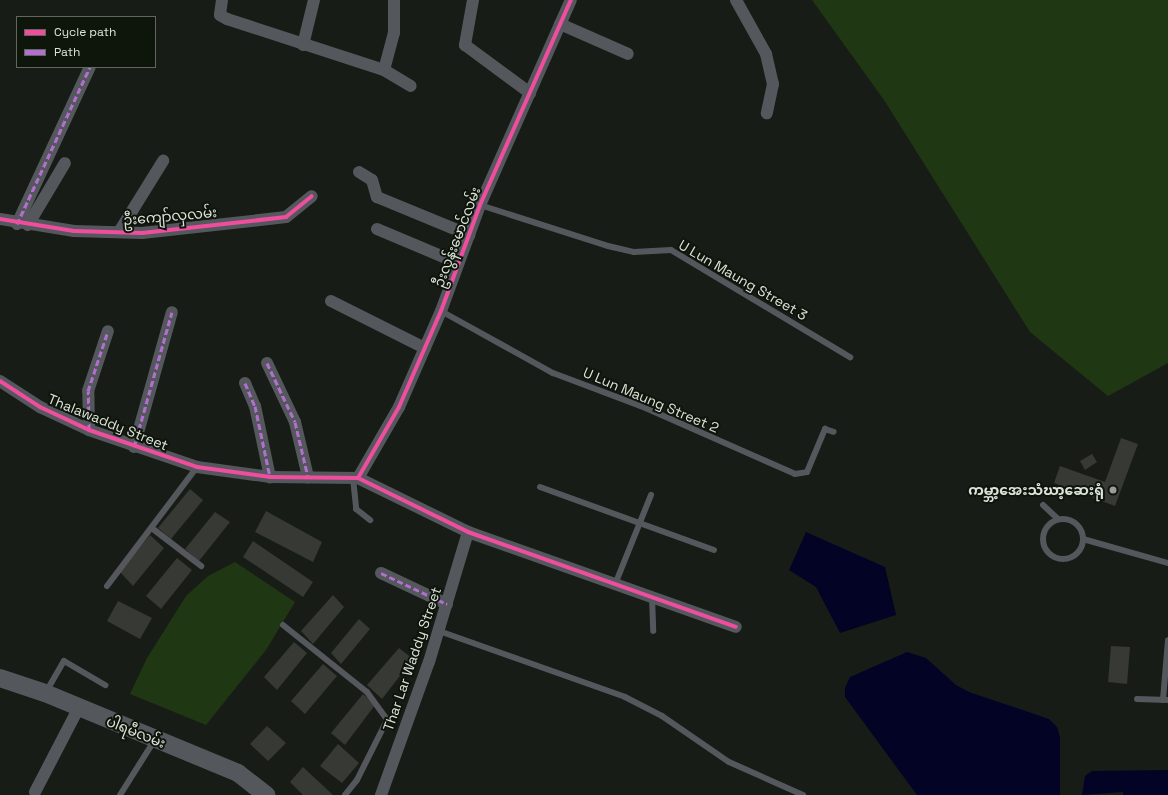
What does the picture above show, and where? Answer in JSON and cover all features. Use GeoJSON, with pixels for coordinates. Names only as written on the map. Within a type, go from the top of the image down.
{"type":"FeatureCollection","features":[{"type":"Feature","properties":{"kind":"main road","name":"ပါရမီလမ်း"},"geometry":{"type":"LineString","coordinates":[[0,678],[45,693],[78,709],[238,773],[266,795]]}},
{"type":"Feature","properties":{"kind":"street"},"geometry":{"type":"LineString","coordinates":[[222,0],[220,14],[227,19],[303,45],[384,70],[411,86]]}},
{"type":"Feature","properties":{"kind":"street"},"geometry":{"type":"LineString","coordinates":[[303,45],[314,0]]}},
{"type":"Feature","properties":{"kind":"street"},"geometry":{"type":"LineString","coordinates":[[384,70],[394,33],[394,0]]}},
{"type":"Feature","properties":{"kind":"street"},"geometry":{"type":"LineString","coordinates":[[474,0],[465,45],[530,93]]}},
{"type":"Feature","properties":{"kind":"street","name":"ဦးလွန်းမောင်လမ်း"},"geometry":{"type":"LineString","coordinates":[[355,478],[399,407],[440,311],[480,205],[571,0]]}},
{"type":"Feature","properties":{"kind":"street"},"geometry":{"type":"LineString","coordinates":[[736,0],[766,54],[773,84],[767,113]]}},
{"type":"Feature","properties":{"kind":"street"},"geometry":{"type":"LineString","coordinates":[[560,24],[628,54]]}},
{"type":"Feature","properties":{"kind":"street"},"geometry":{"type":"LineString","coordinates":[[23,224],[90,68]]}},
{"type":"Feature","properties":{"kind":"street"},"geometry":{"type":"LineString","coordinates":[[119,232],[163,161]]}},
{"type":"Feature","properties":{"kind":"street"},"geometry":{"type":"LineString","coordinates":[[23,224],[65,163]]}},
{"type":"Feature","properties":{"kind":"street"},"geometry":{"type":"LineString","coordinates":[[359,172],[372,180],[377,197],[468,235]]}},
{"type":"Feature","properties":{"kind":"street","name":"ဦးကျော်လှလမ်း"},"geometry":{"type":"LineString","coordinates":[[0,219],[23,224],[119,232],[286,217],[312,196]]}},
{"type":"Feature","properties":{"kind":"street"},"geometry":{"type":"LineString","coordinates":[[377,229],[458,263]]}},
{"type":"Feature","properties":{"kind":"street"},"geometry":{"type":"LineString","coordinates":[[331,301],[425,348]]}},
{"type":"Feature","properties":{"kind":"street"},"geometry":{"type":"LineString","coordinates":[[134,447],[172,312]]}},
{"type":"Feature","properties":{"kind":"street"},"geometry":{"type":"LineString","coordinates":[[90,430],[88,391],[108,331]]}},
{"type":"Feature","properties":{"kind":"street"},"geometry":{"type":"LineString","coordinates":[[267,363],[295,422],[308,477]]}},
{"type":"Feature","properties":{"kind":"street","name":"Thalawaddy Street"},"geometry":{"type":"LineString","coordinates":[[0,381],[40,407],[90,430],[134,447],[197,467],[270,477],[355,478]]}},
{"type":"Feature","properties":{"kind":"street"},"geometry":{"type":"LineString","coordinates":[[245,383],[255,406],[270,477]]}},
{"type":"Feature","properties":{"kind":"street"},"geometry":{"type":"LineString","coordinates":[[355,478],[468,532],[616,582],[736,627]]}},
{"type":"Feature","properties":{"kind":"street","name":"Thar Lar Waddy Street"},"geometry":{"type":"LineString","coordinates":[[380,795],[439,631],[468,532]]}},
{"type":"Feature","properties":{"kind":"street"},"geometry":{"type":"LineString","coordinates":[[381,573],[448,604]]}},
{"type":"Feature","properties":{"kind":"street"},"geometry":{"type":"LineString","coordinates":[[35,792],[78,709]]}},
{"type":"Feature","properties":{"kind":"lane","name":"U Lun Maung Street 3"},"geometry":{"type":"LineString","coordinates":[[480,205],[608,246],[634,252],[671,250],[850,357]]}},
{"type":"Feature","properties":{"kind":"lane","name":"U Lun Maung Street 2"},"geometry":{"type":"LineString","coordinates":[[440,311],[553,373],[641,406],[795,474],[807,472],[825,429],[834,432]]}},
{"type":"Feature","properties":{"kind":"lane"},"geometry":{"type":"LineString","coordinates":[[107,586],[153,529],[197,467]]}},
{"type":"Feature","properties":{"kind":"lane"},"geometry":{"type":"LineString","coordinates":[[355,478],[356,509],[370,520]]}},
{"type":"Feature","properties":{"kind":"lane"},"geometry":{"type":"LineString","coordinates":[[540,487],[638,526],[714,550]]}},
{"type":"Feature","properties":{"kind":"lane"},"geometry":{"type":"LineString","coordinates":[[616,582],[651,495]]}},
{"type":"Feature","properties":{"kind":"lane"},"geometry":{"type":"LineString","coordinates":[[1043,505],[1057,518],[1069,519],[1079,527],[1083,538],[1079,550],[1070,558],[1057,559],[1046,553],[1043,535],[1057,518]]}},
{"type":"Feature","properties":{"kind":"lane"},"geometry":{"type":"LineString","coordinates":[[153,529],[201,566]]}},
{"type":"Feature","properties":{"kind":"lane"},"geometry":{"type":"LineString","coordinates":[[1083,538],[1168,563]]}},
{"type":"Feature","properties":{"kind":"lane"},"geometry":{"type":"LineString","coordinates":[[652,596],[653,631]]}},
{"type":"Feature","properties":{"kind":"lane"},"geometry":{"type":"LineString","coordinates":[[283,625],[367,692],[387,720],[357,780],[345,795]]}},
{"type":"Feature","properties":{"kind":"lane"},"geometry":{"type":"LineString","coordinates":[[439,631],[625,697],[662,716],[729,762],[804,795]]}},
{"type":"Feature","properties":{"kind":"lane"},"geometry":{"type":"LineString","coordinates":[[1137,699],[1165,700],[1168,640]]}},
{"type":"Feature","properties":{"kind":"lane"},"geometry":{"type":"LineString","coordinates":[[45,693],[64,660],[105,684]]}},
{"type":"Feature","properties":{"kind":"lane"},"geometry":{"type":"LineString","coordinates":[[120,795],[155,740]]}},
{"type":"Feature","properties":{"kind":"green space"},"geometry":{"type":"Polygon","coordinates":[[[812,0],[1168,0],[1168,363],[1108,396],[1030,332],[884,100],[812,0]]]}},
{"type":"Feature","properties":{"kind":"green space"},"geometry":{"type":"Polygon","coordinates":[[[235,562],[295,602],[266,650],[206,725],[130,694],[147,658],[186,596],[208,576],[235,562]]]}},
{"type":"Feature","properties":{"kind":"water"},"geometry":{"type":"Polygon","coordinates":[[[806,532],[885,567],[896,615],[840,633],[816,587],[789,570],[806,532]]]}},
{"type":"Feature","properties":{"kind":"water"},"geometry":{"type":"Polygon","coordinates":[[[907,652],[926,658],[956,685],[969,692],[1049,719],[1057,727],[1060,737],[1060,795],[917,795],[845,697],[845,688],[850,677],[907,652]]]}},
{"type":"Feature","properties":{"kind":"water"},"geometry":{"type":"Polygon","coordinates":[[[1168,770],[1168,795],[1123,795],[1123,792],[1082,795],[1085,776],[1092,771],[1168,770]]]}},
{"type":"Feature","properties":{"kind":"building"},"geometry":{"type":"Polygon","coordinates":[[[1121,438],[1138,444],[1115,506],[1054,483],[1060,466],[1105,482],[1121,438]]]}},
{"type":"Feature","properties":{"kind":"building"},"geometry":{"type":"Polygon","coordinates":[[[1092,454],[1097,462],[1085,470],[1080,461],[1092,454]]]}},
{"type":"Feature","properties":{"kind":"building"},"geometry":{"type":"Polygon","coordinates":[[[190,489],[203,500],[171,539],[158,528],[190,489]]]}},
{"type":"Feature","properties":{"kind":"building"},"geometry":{"type":"Polygon","coordinates":[[[266,511],[322,542],[313,562],[255,532],[266,511]]]}},
{"type":"Feature","properties":{"kind":"building"},"geometry":{"type":"Polygon","coordinates":[[[215,512],[230,522],[199,561],[185,549],[215,512]]]}},
{"type":"Feature","properties":{"kind":"building"},"geometry":{"type":"Polygon","coordinates":[[[150,535],[164,548],[133,586],[120,572],[150,535]]]}},
{"type":"Feature","properties":{"kind":"building"},"geometry":{"type":"Polygon","coordinates":[[[253,541],[313,582],[303,597],[243,557],[253,541]]]}},
{"type":"Feature","properties":{"kind":"building"},"geometry":{"type":"Polygon","coordinates":[[[177,558],[192,570],[161,609],[146,596],[177,558]]]}},
{"type":"Feature","properties":{"kind":"building"},"geometry":{"type":"Polygon","coordinates":[[[333,595],[344,607],[313,644],[301,631],[333,595]]]}},
{"type":"Feature","properties":{"kind":"building"},"geometry":{"type":"Polygon","coordinates":[[[118,601],[152,618],[140,639],[107,621],[118,601]]]}},
{"type":"Feature","properties":{"kind":"building"},"geometry":{"type":"Polygon","coordinates":[[[359,619],[370,629],[341,664],[331,653],[359,619]]]}},
{"type":"Feature","properties":{"kind":"building"},"geometry":{"type":"Polygon","coordinates":[[[294,642],[307,653],[277,690],[264,677],[294,642]]]}},
{"type":"Feature","properties":{"kind":"building"},"geometry":{"type":"Polygon","coordinates":[[[1111,646],[1130,647],[1127,684],[1108,682],[1111,646]]]}},
{"type":"Feature","properties":{"kind":"building"},"geometry":{"type":"Polygon","coordinates":[[[399,648],[413,659],[382,699],[367,685],[399,648]]]}},
{"type":"Feature","properties":{"kind":"building"},"geometry":{"type":"Polygon","coordinates":[[[323,664],[337,676],[305,714],[291,701],[323,664]]]}},
{"type":"Feature","properties":{"kind":"building"},"geometry":{"type":"Polygon","coordinates":[[[363,694],[375,705],[345,745],[331,733],[363,694]]]}},
{"type":"Feature","properties":{"kind":"building"},"geometry":{"type":"Polygon","coordinates":[[[267,726],[286,743],[268,761],[250,744],[267,726]]]}},
{"type":"Feature","properties":{"kind":"building"},"geometry":{"type":"Polygon","coordinates":[[[338,744],[359,763],[342,783],[320,766],[338,744]]]}},
{"type":"Feature","properties":{"kind":"building"},"geometry":{"type":"Polygon","coordinates":[[[303,767],[333,795],[303,795],[290,782],[303,767]]]}},
{"type":"Feature","properties":{"kind":"marked path"},"geometry":{"type":"LineString","coordinates":[[17,224],[90,68]]}},
{"type":"Feature","properties":{"kind":"marked path"},"geometry":{"type":"LineString","coordinates":[[134,447],[172,312]]}},
{"type":"Feature","properties":{"kind":"marked path"},"geometry":{"type":"LineString","coordinates":[[89,430],[88,391],[108,331]]}},
{"type":"Feature","properties":{"kind":"marked path"},"geometry":{"type":"LineString","coordinates":[[267,363],[295,422],[308,477]]}},
{"type":"Feature","properties":{"kind":"marked path"},"geometry":{"type":"LineString","coordinates":[[245,383],[255,406],[270,477]]}},
{"type":"Feature","properties":{"kind":"marked path"},"geometry":{"type":"LineString","coordinates":[[381,573],[447,604]]}},
{"type":"Feature","properties":{"kind":"cycle path"},"geometry":{"type":"LineString","coordinates":[[358,478],[399,407],[441,311],[480,205],[571,0]]}},
{"type":"Feature","properties":{"kind":"cycle path"},"geometry":{"type":"LineString","coordinates":[[0,219],[74,231],[142,233],[286,217],[312,196]]}},
{"type":"Feature","properties":{"kind":"cycle path"},"geometry":{"type":"LineString","coordinates":[[0,381],[40,407],[89,430],[197,467],[270,477],[358,478],[468,532],[736,627]]}},
{"type":"Feature","properties":{"kind":"place","name":"ကမ္ဘာ့အေးသံဃာ့ဆေးရုံ"},"geometry":{"type":"Point","coordinates":[1113,490]}}]}
